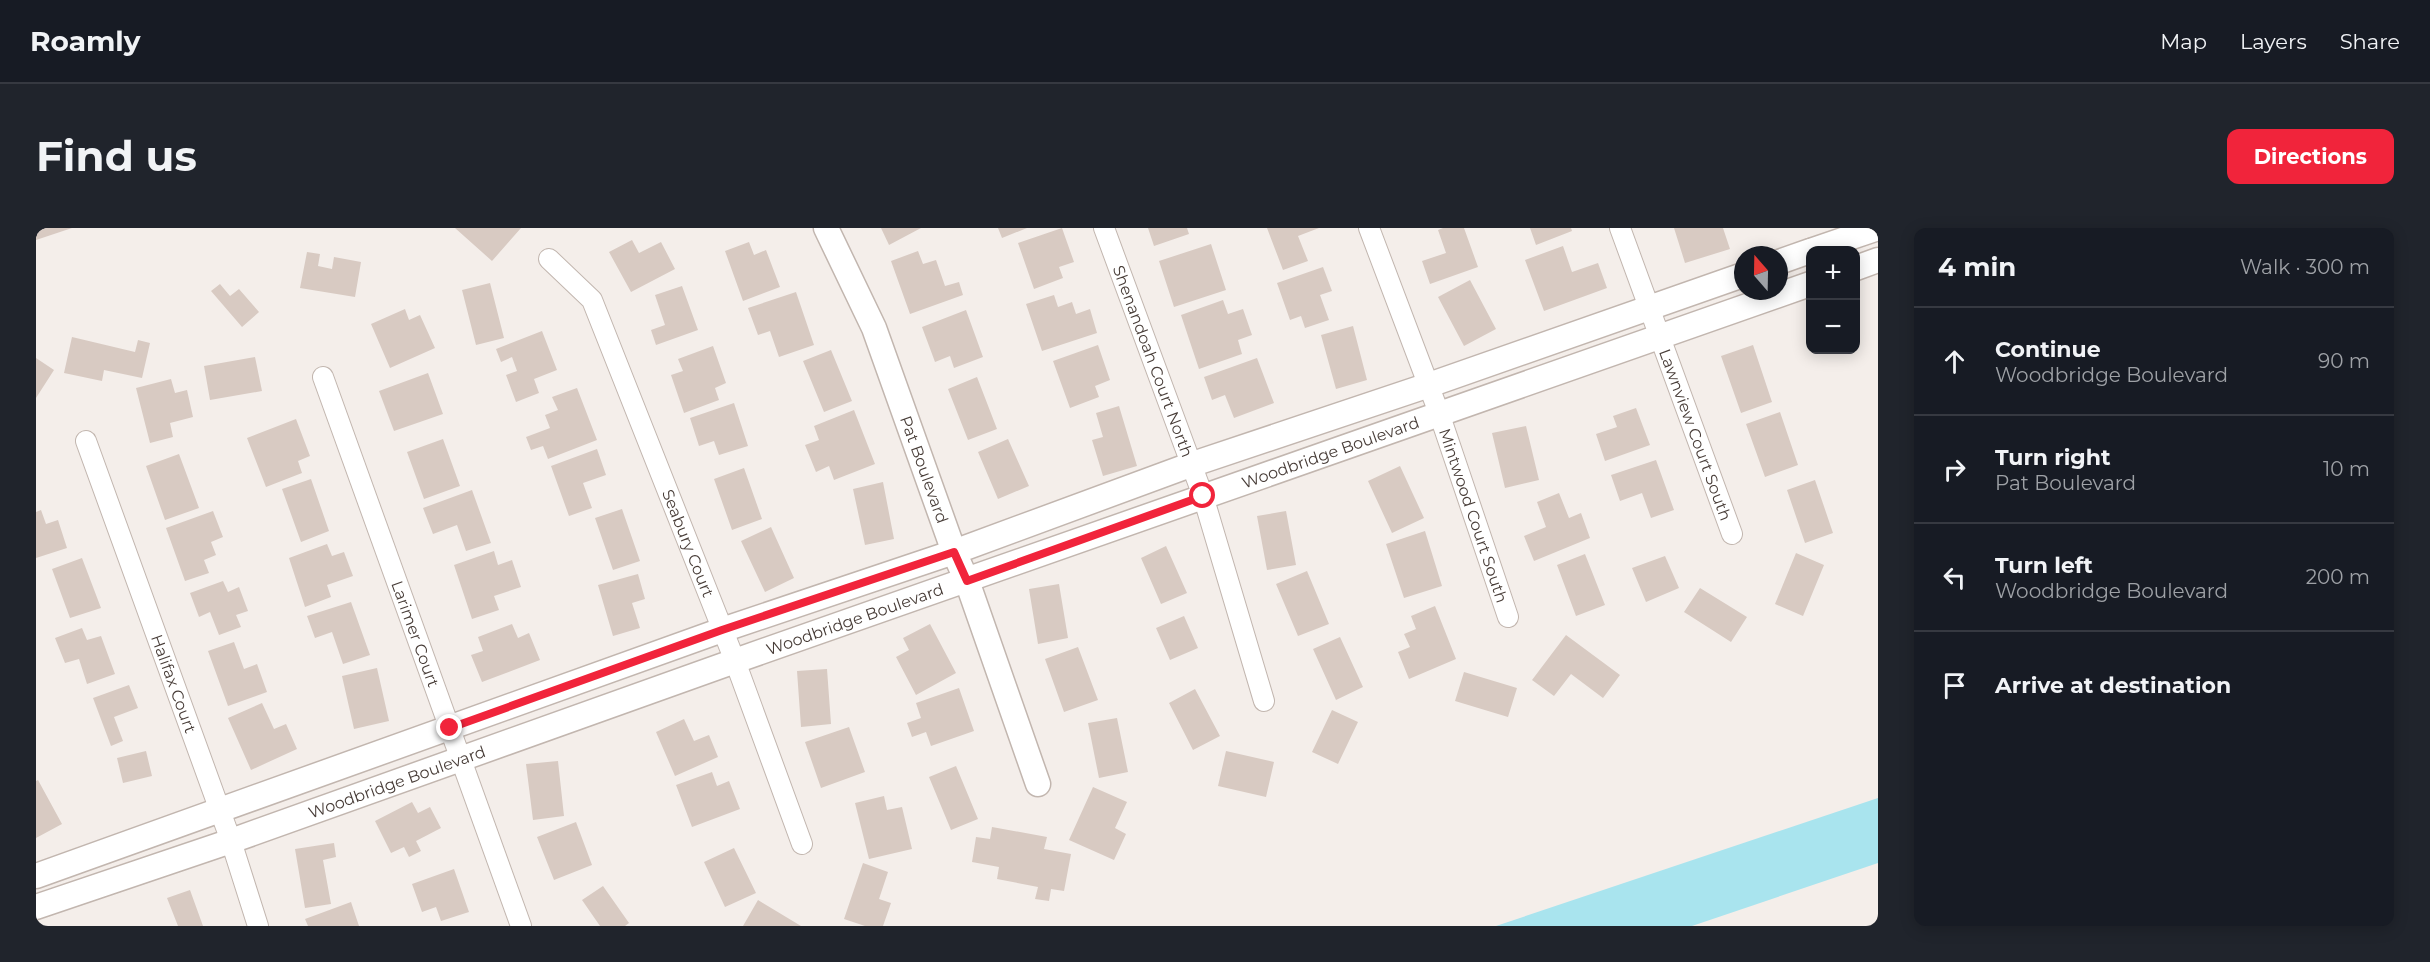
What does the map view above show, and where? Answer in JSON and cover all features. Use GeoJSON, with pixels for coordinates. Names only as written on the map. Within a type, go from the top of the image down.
{"type":"FeatureCollection","features":[{"type":"Feature","properties":{"kind":"street","name":"Pat Boulevard"},"geometry":{"type":"LineString","coordinates":[[826,228],[874,328],[954,552],[967,581],[1038,784]]}},
{"type":"Feature","properties":{"kind":"street","name":"Shenandoah Court North"},"geometry":{"type":"LineString","coordinates":[[1104,228],[1203,496],[1264,701]]}},
{"type":"Feature","properties":{"kind":"street","name":"Mintwood Court South"},"geometry":{"type":"LineString","coordinates":[[1369,228],[1429,385],[1508,617]]}},
{"type":"Feature","properties":{"kind":"street","name":"Lawnview Court South"},"geometry":{"type":"LineString","coordinates":[[1620,228],[1732,534]]}},
{"type":"Feature","properties":{"kind":"street"},"geometry":{"type":"LineString","coordinates":[[1826,246],[1878,228]]}},
{"type":"Feature","properties":{"kind":"street"},"geometry":{"type":"LineString","coordinates":[[1788,259],[1806,253]]}},
{"type":"Feature","properties":{"kind":"street","name":"Seabury Court"},"geometry":{"type":"LineString","coordinates":[[549,259],[592,300],[735,661],[802,844]]}},
{"type":"Feature","properties":{"kind":"street"},"geometry":{"type":"LineString","coordinates":[[1860,267],[1878,260]]}},
{"type":"Feature","properties":{"kind":"street","name":"Woodbridge Boulevard"},"geometry":{"type":"LineString","coordinates":[[36,876],[722,630],[954,552],[1190,465],[1429,385],[1734,278]]}},
{"type":"Feature","properties":{"kind":"street","name":"Woodbridge Boulevard"},"geometry":{"type":"LineString","coordinates":[[36,907],[231,841],[735,661],[1806,285]]}},
{"type":"Feature","properties":{"kind":"street","name":"Larimer Court"},"geometry":{"type":"LineString","coordinates":[[322,377],[521,926]]}},
{"type":"Feature","properties":{"kind":"street","name":"Halifax Court"},"geometry":{"type":"LineString","coordinates":[[86,441],[231,841],[258,926]]}},
{"type":"Feature","properties":{"kind":"water"},"geometry":{"type":"Polygon","coordinates":[[[1878,798],[1878,863],[1692,926],[1496,926],[1878,798]]]}},
{"type":"Feature","properties":{"kind":"building"},"geometry":{"type":"Polygon","coordinates":[[[36,228],[72,228],[36,240],[36,228]]]}},
{"type":"Feature","properties":{"kind":"building"},"geometry":{"type":"Polygon","coordinates":[[[455,228],[521,228],[492,261],[455,228]]]}},
{"type":"Feature","properties":{"kind":"building"},"geometry":{"type":"Polygon","coordinates":[[[881,228],[921,228],[889,245],[881,228]]]}},
{"type":"Feature","properties":{"kind":"building"},"geometry":{"type":"Polygon","coordinates":[[[998,228],[1027,228],[1002,238],[998,228]]]}},
{"type":"Feature","properties":{"kind":"building"},"geometry":{"type":"Polygon","coordinates":[[[1062,228],[1074,262],[1059,267],[1063,278],[1034,289],[1018,243],[1062,228]]]}},
{"type":"Feature","properties":{"kind":"building"},"geometry":{"type":"Polygon","coordinates":[[[1148,228],[1187,228],[1189,234],[1154,246],[1148,228]]]}},
{"type":"Feature","properties":{"kind":"building"},"geometry":{"type":"Polygon","coordinates":[[[1267,228],[1319,228],[1298,236],[1308,261],[1283,270],[1267,228]]]}},
{"type":"Feature","properties":{"kind":"building"},"geometry":{"type":"Polygon","coordinates":[[[1464,228],[1478,267],[1430,284],[1422,261],[1446,253],[1438,230],[1464,228]]]}},
{"type":"Feature","properties":{"kind":"building"},"geometry":{"type":"Polygon","coordinates":[[[1530,228],[1571,228],[1572,231],[1536,245],[1530,228]]]}},
{"type":"Feature","properties":{"kind":"building"},"geometry":{"type":"Polygon","coordinates":[[[1674,228],[1723,228],[1730,249],[1685,263],[1674,228]]]}},
{"type":"Feature","properties":{"kind":"building"},"geometry":{"type":"Polygon","coordinates":[[[632,240],[639,253],[661,242],[675,269],[631,292],[609,252],[632,240]]]}},
{"type":"Feature","properties":{"kind":"building"},"geometry":{"type":"Polygon","coordinates":[[[749,242],[754,255],[766,250],[780,287],[743,301],[725,251],[749,242]]]}},
{"type":"Feature","properties":{"kind":"building"},"geometry":{"type":"Polygon","coordinates":[[[1211,244],[1226,290],[1174,307],[1159,261],[1211,244]]]}},
{"type":"Feature","properties":{"kind":"building"},"geometry":{"type":"Polygon","coordinates":[[[1563,246],[1572,272],[1598,263],[1607,288],[1544,311],[1525,260],[1563,246]]]}},
{"type":"Feature","properties":{"kind":"building"},"geometry":{"type":"Polygon","coordinates":[[[918,251],[923,264],[936,260],[945,286],[959,282],[963,295],[910,314],[891,261],[918,251]]]}},
{"type":"Feature","properties":{"kind":"building"},"geometry":{"type":"Polygon","coordinates":[[[307,252],[320,254],[318,266],[332,269],[334,257],[361,262],[355,297],[300,288],[307,252]]]}},
{"type":"Feature","properties":{"kind":"building"},"geometry":{"type":"Polygon","coordinates":[[[1323,267],[1332,291],[1320,295],[1329,320],[1305,328],[1301,316],[1290,320],[1277,283],[1323,267]]]}},
{"type":"Feature","properties":{"kind":"building"},"geometry":{"type":"Polygon","coordinates":[[[1470,280],[1496,329],[1464,346],[1438,297],[1470,280]]]}},
{"type":"Feature","properties":{"kind":"building"},"geometry":{"type":"Polygon","coordinates":[[[490,283],[504,338],[476,345],[462,290],[490,283]]]}},
{"type":"Feature","properties":{"kind":"building"},"geometry":{"type":"Polygon","coordinates":[[[220,284],[230,296],[239,289],[259,312],[242,327],[211,291],[220,284]]]}},
{"type":"Feature","properties":{"kind":"building"},"geometry":{"type":"Polygon","coordinates":[[[682,286],[698,330],[656,345],[651,330],[665,325],[655,295],[682,286]]]}},
{"type":"Feature","properties":{"kind":"building"},"geometry":{"type":"Polygon","coordinates":[[[796,292],[814,345],[779,357],[770,331],[758,335],[748,308],[796,292]]]}},
{"type":"Feature","properties":{"kind":"building"},"geometry":{"type":"Polygon","coordinates":[[[1054,295],[1058,307],[1072,302],[1076,314],[1090,309],[1097,333],[1042,351],[1026,304],[1054,295]]]}},
{"type":"Feature","properties":{"kind":"building"},"geometry":{"type":"Polygon","coordinates":[[[1223,300],[1228,314],[1243,309],[1252,335],[1238,340],[1242,354],[1199,369],[1181,315],[1223,300]]]}},
{"type":"Feature","properties":{"kind":"building"},"geometry":{"type":"Polygon","coordinates":[[[405,309],[409,320],[420,315],[435,348],[390,368],[371,324],[405,309]]]}},
{"type":"Feature","properties":{"kind":"building"},"geometry":{"type":"Polygon","coordinates":[[[966,310],[983,357],[954,368],[950,356],[935,362],[922,327],[966,310]]]}},
{"type":"Feature","properties":{"kind":"building"},"geometry":{"type":"Polygon","coordinates":[[[1353,326],[1367,380],[1336,389],[1321,335],[1353,326]]]}},
{"type":"Feature","properties":{"kind":"building"},"geometry":{"type":"Polygon","coordinates":[[[542,331],[557,370],[534,379],[539,393],[516,402],[506,375],[517,371],[512,357],[501,362],[496,349],[542,331]]]}},
{"type":"Feature","properties":{"kind":"building"},"geometry":{"type":"Polygon","coordinates":[[[72,337],[135,352],[138,340],[150,343],[142,378],[104,370],[102,381],[64,373],[72,337]]]}},
{"type":"Feature","properties":{"kind":"building"},"geometry":{"type":"Polygon","coordinates":[[[1098,345],[1110,380],[1095,386],[1099,397],[1070,408],[1053,361],[1098,345]]]}},
{"type":"Feature","properties":{"kind":"building"},"geometry":{"type":"Polygon","coordinates":[[[1753,345],[1772,402],[1741,413],[1721,356],[1753,345]]]}},
{"type":"Feature","properties":{"kind":"building"},"geometry":{"type":"Polygon","coordinates":[[[713,346],[726,383],[715,388],[719,400],[684,413],[671,375],[683,371],[678,359],[713,346]]]}},
{"type":"Feature","properties":{"kind":"building"},"geometry":{"type":"Polygon","coordinates":[[[831,350],[852,401],[824,412],[803,361],[831,350]]]}},
{"type":"Feature","properties":{"kind":"building"},"geometry":{"type":"Polygon","coordinates":[[[255,357],[262,391],[210,400],[204,366],[255,357]]]}},
{"type":"Feature","properties":{"kind":"building"},"geometry":{"type":"Polygon","coordinates":[[[36,358],[54,370],[36,398],[36,358]]]}},
{"type":"Feature","properties":{"kind":"building"},"geometry":{"type":"Polygon","coordinates":[[[1257,358],[1274,403],[1234,418],[1225,395],[1212,400],[1204,377],[1257,358]]]}},
{"type":"Feature","properties":{"kind":"building"},"geometry":{"type":"Polygon","coordinates":[[[428,373],[443,414],[394,431],[379,391],[428,373]]]}},
{"type":"Feature","properties":{"kind":"building"},"geometry":{"type":"Polygon","coordinates":[[[977,377],[997,429],[968,440],[948,389],[977,377]]]}},
{"type":"Feature","properties":{"kind":"building"},"geometry":{"type":"Polygon","coordinates":[[[171,379],[175,393],[187,390],[193,417],[170,423],[173,437],[150,443],[136,388],[171,379]]]}},
{"type":"Feature","properties":{"kind":"building"},"geometry":{"type":"Polygon","coordinates":[[[577,388],[597,440],[548,459],[543,446],[531,450],[526,437],[550,428],[545,415],[558,410],[552,397],[577,388]]]}},
{"type":"Feature","properties":{"kind":"building"},"geometry":{"type":"Polygon","coordinates":[[[734,403],[748,446],[719,455],[714,441],[699,446],[690,418],[734,403]]]}},
{"type":"Feature","properties":{"kind":"building"},"geometry":{"type":"Polygon","coordinates":[[[1119,406],[1137,466],[1103,476],[1092,440],[1103,437],[1096,413],[1119,406]]]}},
{"type":"Feature","properties":{"kind":"building"},"geometry":{"type":"Polygon","coordinates":[[[1636,408],[1650,445],[1605,461],[1596,434],[1617,427],[1613,416],[1636,408]]]}},
{"type":"Feature","properties":{"kind":"building"},"geometry":{"type":"Polygon","coordinates":[[[854,410],[875,464],[834,480],[829,466],[816,472],[805,445],[819,440],[814,426],[854,410]]]}},
{"type":"Feature","properties":{"kind":"building"},"geometry":{"type":"Polygon","coordinates":[[[1780,412],[1798,465],[1765,477],[1746,424],[1780,412]]]}},
{"type":"Feature","properties":{"kind":"building"},"geometry":{"type":"Polygon","coordinates":[[[296,419],[310,456],[298,461],[302,473],[266,487],[247,438],[296,419]]]}},
{"type":"Feature","properties":{"kind":"building"},"geometry":{"type":"Polygon","coordinates":[[[1526,426],[1539,480],[1505,488],[1492,433],[1526,426]]]}},
{"type":"Feature","properties":{"kind":"building"},"geometry":{"type":"Polygon","coordinates":[[[443,439],[460,486],[424,499],[407,452],[443,439]]]}},
{"type":"Feature","properties":{"kind":"building"},"geometry":{"type":"Polygon","coordinates":[[[1008,439],[1029,486],[998,499],[978,452],[1008,439]]]}},
{"type":"Feature","properties":{"kind":"building"},"geometry":{"type":"Polygon","coordinates":[[[597,449],[606,475],[583,483],[592,508],[569,516],[551,466],[597,449]]]}},
{"type":"Feature","properties":{"kind":"building"},"geometry":{"type":"Polygon","coordinates":[[[179,454],[199,508],[165,520],[146,466],[179,454]]]}},
{"type":"Feature","properties":{"kind":"building"},"geometry":{"type":"Polygon","coordinates":[[[1656,460],[1674,510],[1651,518],[1642,493],[1620,501],[1611,475],[1656,460]]]}},
{"type":"Feature","properties":{"kind":"building"},"geometry":{"type":"Polygon","coordinates":[[[1400,466],[1424,518],[1392,533],[1368,481],[1400,466]]]}},
{"type":"Feature","properties":{"kind":"building"},"geometry":{"type":"Polygon","coordinates":[[[744,468],[762,519],[732,530],[714,479],[744,468]]]}},
{"type":"Feature","properties":{"kind":"building"},"geometry":{"type":"Polygon","coordinates":[[[311,479],[329,531],[301,542],[282,489],[311,479]]]}},
{"type":"Feature","properties":{"kind":"building"},"geometry":{"type":"Polygon","coordinates":[[[1815,480],[1833,533],[1805,543],[1787,490],[1815,480]]]}},
{"type":"Feature","properties":{"kind":"building"},"geometry":{"type":"Polygon","coordinates":[[[883,482],[894,539],[865,545],[853,489],[883,482]]]}},
{"type":"Feature","properties":{"kind":"building"},"geometry":{"type":"Polygon","coordinates":[[[472,490],[491,543],[466,551],[457,525],[433,534],[423,508],[472,490]]]}},
{"type":"Feature","properties":{"kind":"building"},"geometry":{"type":"Polygon","coordinates":[[[1559,493],[1569,518],[1581,513],[1590,538],[1534,561],[1524,536],[1546,527],[1537,502],[1559,493]]]}},
{"type":"Feature","properties":{"kind":"building"},"geometry":{"type":"Polygon","coordinates":[[[622,509],[640,561],[613,570],[595,518],[622,509]]]}},
{"type":"Feature","properties":{"kind":"building"},"geometry":{"type":"Polygon","coordinates":[[[41,510],[46,524],[58,520],[67,548],[36,558],[36,512],[41,510]]]}},
{"type":"Feature","properties":{"kind":"building"},"geometry":{"type":"Polygon","coordinates":[[[213,511],[223,537],[211,542],[216,555],[204,560],[209,573],[185,581],[166,528],[213,511]]]}},
{"type":"Feature","properties":{"kind":"building"},"geometry":{"type":"Polygon","coordinates":[[[1286,511],[1296,565],[1267,570],[1257,516],[1286,511]]]}},
{"type":"Feature","properties":{"kind":"building"},"geometry":{"type":"Polygon","coordinates":[[[771,527],[794,578],[765,592],[741,541],[771,527]]]}},
{"type":"Feature","properties":{"kind":"building"},"geometry":{"type":"Polygon","coordinates":[[[1425,531],[1442,586],[1404,598],[1386,544],[1425,531]]]}},
{"type":"Feature","properties":{"kind":"building"},"geometry":{"type":"Polygon","coordinates":[[[327,544],[332,556],[344,552],[353,576],[327,585],[331,597],[305,607],[289,558],[327,544]]]}},
{"type":"Feature","properties":{"kind":"building"},"geometry":{"type":"Polygon","coordinates":[[[1166,546],[1187,593],[1161,604],[1141,558],[1166,546]]]}},
{"type":"Feature","properties":{"kind":"building"},"geometry":{"type":"Polygon","coordinates":[[[494,551],[498,565],[512,560],[521,587],[494,596],[499,610],[472,619],[454,565],[494,551]]]}},
{"type":"Feature","properties":{"kind":"building"},"geometry":{"type":"Polygon","coordinates":[[[1796,553],[1824,565],[1803,616],[1775,604],[1796,553]]]}},
{"type":"Feature","properties":{"kind":"building"},"geometry":{"type":"Polygon","coordinates":[[[1585,554],[1605,605],[1576,616],[1557,565],[1585,554]]]}},
{"type":"Feature","properties":{"kind":"building"},"geometry":{"type":"Polygon","coordinates":[[[1665,556],[1679,588],[1646,602],[1632,568],[1665,556]]]}},
{"type":"Feature","properties":{"kind":"building"},"geometry":{"type":"Polygon","coordinates":[[[82,558],[101,608],[70,618],[52,569],[82,558]]]}},
{"type":"Feature","properties":{"kind":"building"},"geometry":{"type":"Polygon","coordinates":[[[1307,571],[1329,624],[1298,636],[1276,584],[1307,571]]]}},
{"type":"Feature","properties":{"kind":"building"},"geometry":{"type":"Polygon","coordinates":[[[638,574],[645,599],[632,603],[640,628],[613,636],[598,585],[638,574]]]}},
{"type":"Feature","properties":{"kind":"building"},"geometry":{"type":"Polygon","coordinates":[[[223,581],[228,592],[239,587],[248,611],[236,615],[241,627],[219,635],[210,612],[199,617],[190,593],[223,581]]]}},
{"type":"Feature","properties":{"kind":"building"},"geometry":{"type":"Polygon","coordinates":[[[1059,584],[1068,638],[1038,644],[1029,589],[1059,584]]]}},
{"type":"Feature","properties":{"kind":"building"},"geometry":{"type":"Polygon","coordinates":[[[1700,588],[1747,617],[1731,642],[1684,612],[1700,588]]]}},
{"type":"Feature","properties":{"kind":"building"},"geometry":{"type":"Polygon","coordinates":[[[351,602],[370,655],[343,664],[332,632],[315,638],[307,616],[351,602]]]}},
{"type":"Feature","properties":{"kind":"building"},"geometry":{"type":"Polygon","coordinates":[[[1435,606],[1456,659],[1409,679],[1398,652],[1410,647],[1404,634],[1416,629],[1411,616],[1435,606]]]}},
{"type":"Feature","properties":{"kind":"building"},"geometry":{"type":"Polygon","coordinates":[[[1184,616],[1198,648],[1170,660],[1156,628],[1184,616]]]}},
{"type":"Feature","properties":{"kind":"building"},"geometry":{"type":"Polygon","coordinates":[[[512,624],[518,638],[529,633],[540,660],[482,682],[471,655],[483,651],[478,637],[512,624]]]}},
{"type":"Feature","properties":{"kind":"building"},"geometry":{"type":"Polygon","coordinates":[[[930,624],[956,673],[916,695],[896,657],[909,650],[903,638],[930,624]]]}},
{"type":"Feature","properties":{"kind":"building"},"geometry":{"type":"Polygon","coordinates":[[[82,628],[87,640],[101,636],[115,674],[87,684],[79,659],[65,663],[55,638],[82,628]]]}},
{"type":"Feature","properties":{"kind":"building"},"geometry":{"type":"Polygon","coordinates":[[[1566,635],[1620,675],[1603,698],[1571,674],[1554,696],[1532,680],[1566,635]]]}},
{"type":"Feature","properties":{"kind":"building"},"geometry":{"type":"Polygon","coordinates":[[[1340,637],[1363,687],[1336,700],[1313,649],[1340,637]]]}},
{"type":"Feature","properties":{"kind":"building"},"geometry":{"type":"Polygon","coordinates":[[[234,642],[244,669],[257,664],[267,692],[228,706],[208,651],[234,642]]]}},
{"type":"Feature","properties":{"kind":"building"},"geometry":{"type":"Polygon","coordinates":[[[1078,647],[1098,700],[1064,712],[1045,659],[1078,647]]]}},
{"type":"Feature","properties":{"kind":"building"},"geometry":{"type":"Polygon","coordinates":[[[377,668],[389,721],[354,729],[342,676],[377,668]]]}},
{"type":"Feature","properties":{"kind":"building"},"geometry":{"type":"Polygon","coordinates":[[[827,669],[831,724],[801,727],[797,671],[827,669]]]}},
{"type":"Feature","properties":{"kind":"building"},"geometry":{"type":"Polygon","coordinates":[[[1464,672],[1517,688],[1508,717],[1455,701],[1464,672]]]}},
{"type":"Feature","properties":{"kind":"building"},"geometry":{"type":"Polygon","coordinates":[[[129,685],[138,708],[114,717],[123,741],[111,746],[93,698],[129,685]]]}},
{"type":"Feature","properties":{"kind":"building"},"geometry":{"type":"Polygon","coordinates":[[[959,688],[974,731],[931,746],[926,732],[912,737],[907,723],[921,718],[916,703],[959,688]]]}},
{"type":"Feature","properties":{"kind":"building"},"geometry":{"type":"Polygon","coordinates":[[[1195,689],[1220,736],[1193,750],[1169,703],[1195,689]]]}},
{"type":"Feature","properties":{"kind":"building"},"geometry":{"type":"Polygon","coordinates":[[[262,703],[274,729],[286,724],[297,749],[251,770],[228,718],[262,703]]]}},
{"type":"Feature","properties":{"kind":"building"},"geometry":{"type":"Polygon","coordinates":[[[1332,710],[1358,722],[1338,764],[1312,752],[1332,710]]]}},
{"type":"Feature","properties":{"kind":"building"},"geometry":{"type":"Polygon","coordinates":[[[1117,718],[1128,772],[1099,778],[1088,723],[1117,718]]]}},
{"type":"Feature","properties":{"kind":"building"},"geometry":{"type":"Polygon","coordinates":[[[684,719],[694,741],[709,735],[718,757],[675,776],[656,732],[684,719]]]}},
{"type":"Feature","properties":{"kind":"building"},"geometry":{"type":"Polygon","coordinates":[[[849,727],[865,772],[821,788],[805,742],[849,727]]]}},
{"type":"Feature","properties":{"kind":"building"},"geometry":{"type":"Polygon","coordinates":[[[146,751],[152,776],[123,783],[117,758],[146,751]]]}},
{"type":"Feature","properties":{"kind":"building"},"geometry":{"type":"Polygon","coordinates":[[[1226,751],[1274,762],[1266,797],[1218,786],[1226,751]]]}},
{"type":"Feature","properties":{"kind":"building"},"geometry":{"type":"Polygon","coordinates":[[[558,761],[564,816],[533,820],[526,764],[558,761]]]}},
{"type":"Feature","properties":{"kind":"building"},"geometry":{"type":"Polygon","coordinates":[[[956,766],[978,819],[951,830],[929,777],[956,766]]]}},
{"type":"Feature","properties":{"kind":"building"},"geometry":{"type":"Polygon","coordinates":[[[712,772],[717,786],[729,781],[740,809],[692,827],[676,785],[712,772]]]}},
{"type":"Feature","properties":{"kind":"building"},"geometry":{"type":"Polygon","coordinates":[[[38,780],[62,824],[36,838],[36,781],[38,780]]]}},
{"type":"Feature","properties":{"kind":"building"},"geometry":{"type":"Polygon","coordinates":[[[1093,787],[1127,802],[1115,828],[1126,834],[1114,860],[1069,840],[1093,787]]]}},
{"type":"Feature","properties":{"kind":"building"},"geometry":{"type":"Polygon","coordinates":[[[884,796],[887,810],[902,807],[912,849],[869,859],[855,803],[884,796]]]}},
{"type":"Feature","properties":{"kind":"building"},"geometry":{"type":"Polygon","coordinates":[[[412,802],[418,813],[430,807],[441,828],[416,841],[421,851],[409,857],[404,847],[391,853],[375,821],[412,802]]]}},
{"type":"Feature","properties":{"kind":"building"},"geometry":{"type":"Polygon","coordinates":[[[576,822],[592,865],[554,880],[537,837],[576,822]]]}},
{"type":"Feature","properties":{"kind":"building"},"geometry":{"type":"Polygon","coordinates":[[[992,827],[1047,837],[1044,849],[1071,854],[1064,891],[1051,889],[1049,901],[1035,899],[1038,887],[997,879],[999,867],[972,862],[976,837],[990,839],[992,827]]]}},
{"type":"Feature","properties":{"kind":"building"},"geometry":{"type":"Polygon","coordinates":[[[334,843],[336,857],[323,860],[331,904],[305,908],[295,849],[334,843]]]}},
{"type":"Feature","properties":{"kind":"building"},"geometry":{"type":"Polygon","coordinates":[[[734,848],[756,893],[725,907],[704,862],[734,848]]]}},
{"type":"Feature","properties":{"kind":"building"},"geometry":{"type":"Polygon","coordinates":[[[863,863],[888,872],[879,899],[891,903],[883,926],[865,926],[844,919],[863,863]]]}},
{"type":"Feature","properties":{"kind":"building"},"geometry":{"type":"Polygon","coordinates":[[[454,869],[469,912],[441,921],[436,907],[422,912],[412,884],[454,869]]]}},
{"type":"Feature","properties":{"kind":"building"},"geometry":{"type":"Polygon","coordinates":[[[603,886],[629,923],[625,926],[600,926],[582,900],[603,886]]]}},
{"type":"Feature","properties":{"kind":"building"},"geometry":{"type":"Polygon","coordinates":[[[190,890],[203,926],[178,926],[167,898],[190,890]]]}},
{"type":"Feature","properties":{"kind":"building"},"geometry":{"type":"Polygon","coordinates":[[[758,900],[801,926],[743,926],[758,900]]]}},
{"type":"Feature","properties":{"kind":"building"},"geometry":{"type":"Polygon","coordinates":[[[351,902],[359,926],[308,926],[305,919],[351,902]]]}},
{"type":"Feature","properties":{"kind":"route"},"geometry":{"type":"LineString","coordinates":[[450,728],[722,630],[954,552],[967,581],[1203,496]]}}]}
